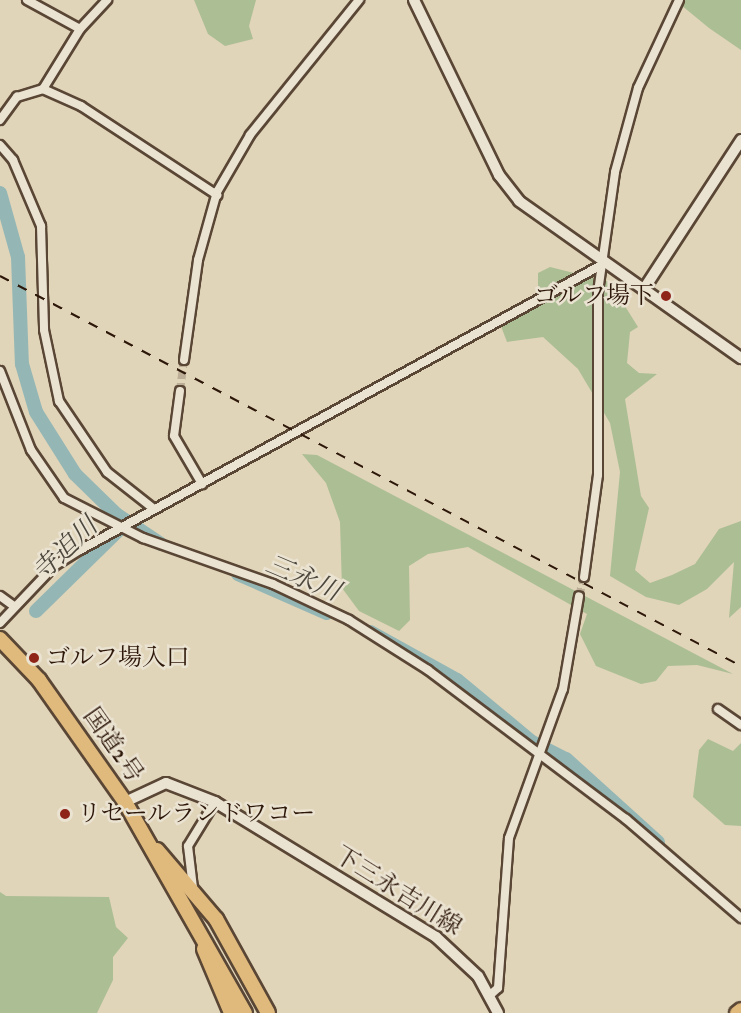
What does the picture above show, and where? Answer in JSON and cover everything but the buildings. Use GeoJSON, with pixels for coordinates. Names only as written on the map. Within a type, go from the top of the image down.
{"type":"FeatureCollection","features":[{"type":"Feature","properties":{"kind":"highway","name":"国道2号"},"geometry":{"type":"LineString","coordinates":[[0,639],[39,680],[125,802],[189,910],[245,1013]]}},
{"type":"Feature","properties":{"kind":"highway"},"geometry":{"type":"LineString","coordinates":[[151,845],[193,888],[244,962],[268,1013]]}},
{"type":"Feature","properties":{"kind":"highway"},"geometry":{"type":"LineString","coordinates":[[189,910],[231,1013]]}},
{"type":"Feature","properties":{"kind":"main road"},"geometry":{"type":"LineString","coordinates":[[736,1013],[741,1009]]}},
{"type":"Feature","properties":{"kind":"street"},"geometry":{"type":"LineString","coordinates":[[27,0],[80,29]]}},
{"type":"Feature","properties":{"kind":"street"},"geometry":{"type":"LineString","coordinates":[[43,89],[80,29],[101,13],[107,0]]}},
{"type":"Feature","properties":{"kind":"street"},"geometry":{"type":"LineString","coordinates":[[184,360],[198,260],[217,195],[250,135],[359,0]]}},
{"type":"Feature","properties":{"kind":"street"},"geometry":{"type":"LineString","coordinates":[[414,0],[500,175],[519,201],[741,358]]}},
{"type":"Feature","properties":{"kind":"street"},"geometry":{"type":"LineString","coordinates":[[584,577],[595,526],[598,292],[605,263],[615,172],[629,115],[679,0]]}},
{"type":"Feature","properties":{"kind":"street"},"geometry":{"type":"LineString","coordinates":[[0,120],[17,97],[43,89],[81,106],[217,195]]}},
{"type":"Feature","properties":{"kind":"street"},"geometry":{"type":"LineString","coordinates":[[644,289],[741,140]]}},
{"type":"Feature","properties":{"kind":"street"},"geometry":{"type":"LineString","coordinates":[[0,146],[13,160],[41,226],[44,330],[59,401],[71,427],[107,472],[154,509]]}},
{"type":"Feature","properties":{"kind":"street"},"geometry":{"type":"LineString","coordinates":[[0,623],[54,566],[121,527],[605,263]]}},
{"type":"Feature","properties":{"kind":"street"},"geometry":{"type":"LineString","coordinates":[[0,371],[31,450],[64,498],[121,527],[273,584],[349,620],[429,670],[539,752],[626,819],[741,918]]}},
{"type":"Feature","properties":{"kind":"street"},"geometry":{"type":"LineString","coordinates":[[180,391],[174,436],[202,484]]}},
{"type":"Feature","properties":{"kind":"street"},"geometry":{"type":"LineString","coordinates":[[0,596],[15,606]]}},
{"type":"Feature","properties":{"kind":"street"},"geometry":{"type":"LineString","coordinates":[[489,996],[498,988],[509,838],[563,688],[579,596]]}},
{"type":"Feature","properties":{"kind":"street"},"geometry":{"type":"LineString","coordinates":[[718,709],[741,725]]}},
{"type":"Feature","properties":{"kind":"street","name":"下三永吉川線"},"geometry":{"type":"LineString","coordinates":[[125,802],[166,783],[215,802],[436,937],[466,962],[498,1013]]}},
{"type":"Feature","properties":{"kind":"street"},"geometry":{"type":"LineString","coordinates":[[193,888],[188,846],[215,802]]}},
{"type":"Feature","properties":{"kind":"green space"},"geometry":{"type":"Polygon","coordinates":[[[194,0],[256,0],[249,26],[253,39],[225,46],[208,34],[194,0]]]}},
{"type":"Feature","properties":{"kind":"green space"},"geometry":{"type":"Polygon","coordinates":[[[675,0],[741,0],[741,50],[709,28],[675,0]]]}},
{"type":"Feature","properties":{"kind":"green space"},"geometry":{"type":"Polygon","coordinates":[[[550,267],[610,282],[638,327],[630,332],[627,363],[639,373],[657,374],[625,399],[641,496],[649,508],[635,570],[650,583],[672,575],[695,564],[719,529],[741,521],[741,607],[729,618],[734,562],[707,589],[679,605],[646,597],[610,576],[620,472],[610,423],[578,369],[543,337],[507,342],[499,321],[538,295],[538,273],[550,267]]]}},
{"type":"Feature","properties":{"kind":"green space"},"geometry":{"type":"Polygon","coordinates":[[[302,454],[317,455],[733,674],[697,665],[668,666],[656,681],[641,684],[596,666],[580,634],[587,614],[468,547],[428,554],[409,566],[410,620],[399,631],[359,611],[342,588],[340,522],[326,483],[302,454]]]}},
{"type":"Feature","properties":{"kind":"green space"},"geometry":{"type":"Polygon","coordinates":[[[708,739],[733,751],[741,743],[741,826],[725,825],[693,797],[699,750],[708,739]]]}},
{"type":"Feature","properties":{"kind":"green space"},"geometry":{"type":"Polygon","coordinates":[[[0,892],[6,896],[109,897],[116,927],[128,938],[113,957],[113,980],[97,1013],[0,1013],[0,892]]]}},
{"type":"Feature","properties":{"kind":"waterway","name":"三永川"},"geometry":{"type":"LineString","coordinates":[[0,193],[18,257],[22,364],[36,412],[75,474],[116,514],[161,544]]}},
{"type":"Feature","properties":{"kind":"waterway","name":"寺迫川"},"geometry":{"type":"LineString","coordinates":[[36,611],[126,523]]}},
{"type":"Feature","properties":{"kind":"waterway","name":"三永川"},"geometry":{"type":"LineString","coordinates":[[238,574],[327,613]]}},
{"type":"Feature","properties":{"kind":"waterway","name":"三永川"},"geometry":{"type":"LineString","coordinates":[[370,632],[457,680],[532,742],[566,759],[658,842]]}},
{"type":"Feature","properties":{"kind":"tunnel"},"geometry":{"type":"LineString","coordinates":[[180,391],[184,360]]}},
{"type":"Feature","properties":{"kind":"tunnel"},"geometry":{"type":"LineString","coordinates":[[579,596],[584,577]]}},
{"type":"Feature","properties":{"kind":"railway"},"geometry":{"type":"LineString","coordinates":[[0,276],[741,666]]}},
{"type":"Feature","properties":{"kind":"place","name":"ゴルフ場下"},"geometry":{"type":"Point","coordinates":[666,296]}},
{"type":"Feature","properties":{"kind":"place","name":"ゴルフ場入口"},"geometry":{"type":"Point","coordinates":[34,658]}},
{"type":"Feature","properties":{"kind":"place","name":"リセールランドワコー"},"geometry":{"type":"Point","coordinates":[65,814]}}]}
